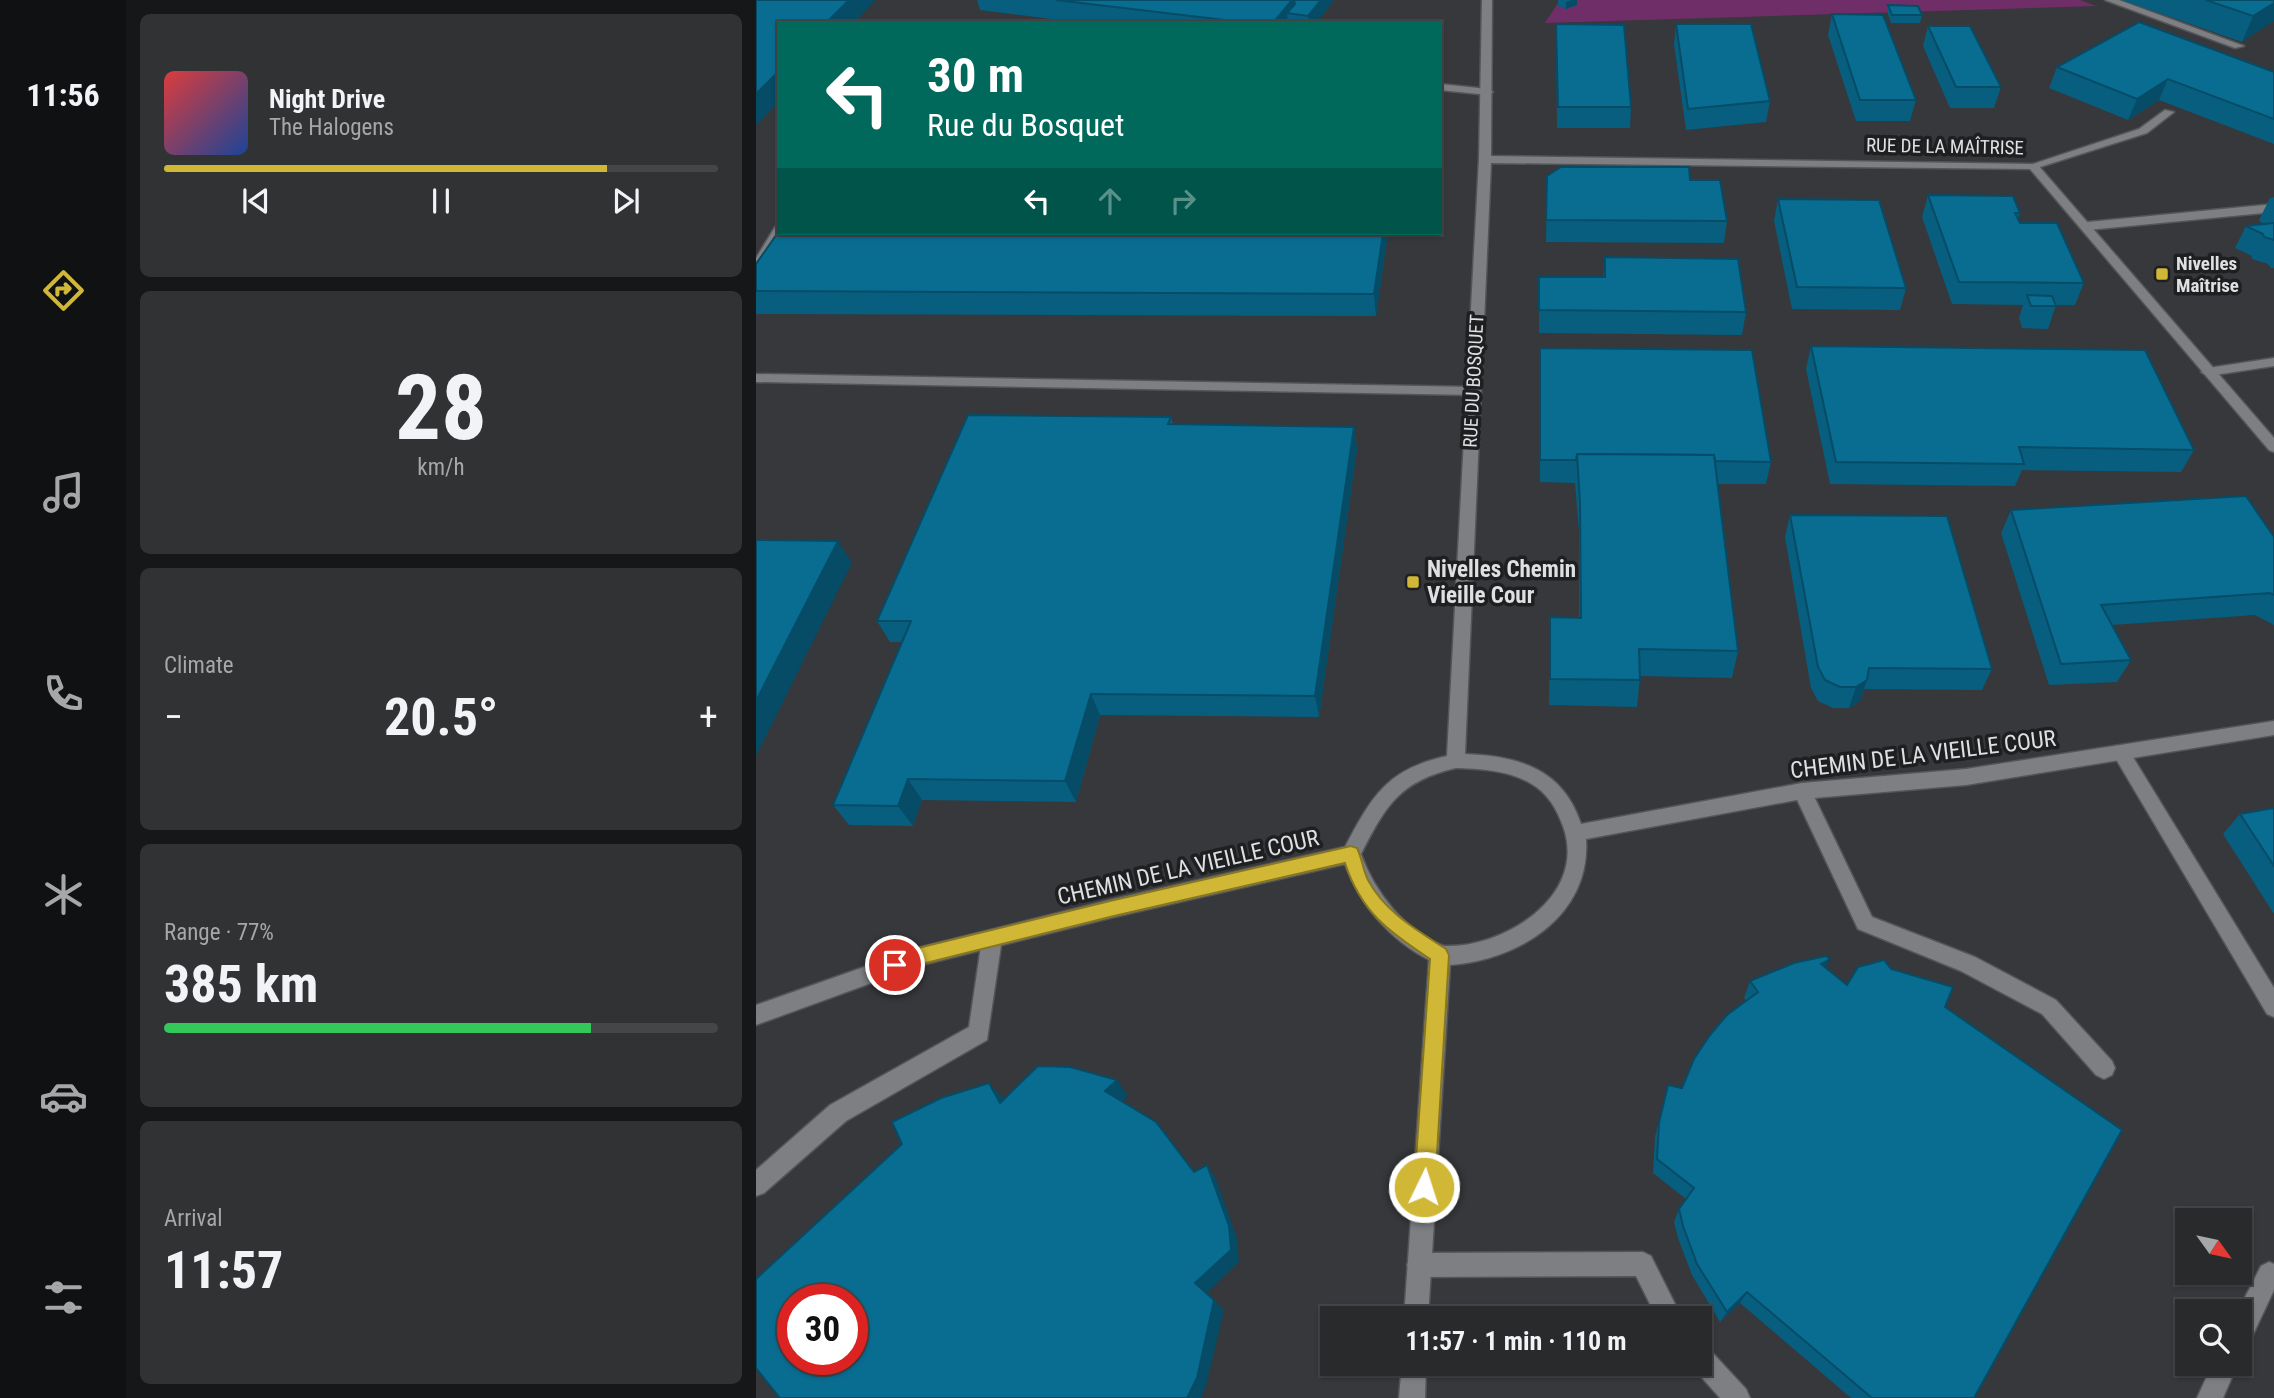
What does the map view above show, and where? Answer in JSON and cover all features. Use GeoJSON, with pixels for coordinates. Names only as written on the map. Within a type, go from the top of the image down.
{"type":"FeatureCollection","features":[{"type":"Feature","properties":{"kind":"street","name":"RUE DU BOSQUET"},"geometry":{"type":"LineString","coordinates":[[1456,761],[1488,92],[1487,0]]}},
{"type":"Feature","properties":{"kind":"street"},"geometry":{"type":"LineString","coordinates":[[2110,0],[2239,46]]}},
{"type":"Feature","properties":{"kind":"street"},"geometry":{"type":"LineString","coordinates":[[1442,88],[1488,92]]}},
{"type":"Feature","properties":{"kind":"street"},"geometry":{"type":"LineString","coordinates":[[2034,166],[2143,131],[2169,112]]}},
{"type":"Feature","properties":{"kind":"street","name":"RUE DE LA MAÎTRISE"},"geometry":{"type":"LineString","coordinates":[[1485,159],[2034,166],[2274,447]]}},
{"type":"Feature","properties":{"kind":"street"},"geometry":{"type":"LineString","coordinates":[[2088,226],[2274,208]]}},
{"type":"Feature","properties":{"kind":"street"},"geometry":{"type":"LineString","coordinates":[[756,268],[777,233]]}},
{"type":"Feature","properties":{"kind":"street"},"geometry":{"type":"LineString","coordinates":[[2208,372],[2274,362]]}},
{"type":"Feature","properties":{"kind":"street"},"geometry":{"type":"LineString","coordinates":[[756,378],[1473,391]]}},
{"type":"Feature","properties":{"kind":"street","name":"CHEMIN DE LA VIEILLE COUR"},"geometry":{"type":"LineString","coordinates":[[1577,833],[1802,791],[1966,776],[2122,754],[2274,728]]}},
{"type":"Feature","properties":{"kind":"street"},"geometry":{"type":"LineString","coordinates":[[2122,754],[2274,1007]]}},
{"type":"Feature","properties":{"kind":"street"},"geometry":{"type":"LineString","coordinates":[[1456,761],[1493,762],[1523,769],[1552,789],[1564,803],[1577,833],[1580,858],[1569,890],[1546,920],[1512,940],[1477,951],[1440,955],[1395,925],[1373,902],[1360,881],[1351,854],[1378,801],[1396,785],[1404,778],[1430,766],[1456,761]]}},
{"type":"Feature","properties":{"kind":"street"},"geometry":{"type":"LineString","coordinates":[[1802,791],[1865,923],[1968,964],[2049,1007],[2104,1068]]}},
{"type":"Feature","properties":{"kind":"street","name":"CHEMIN DE LA VIEILLE COUR"},"geometry":{"type":"LineString","coordinates":[[756,1015],[918,957],[1114,908],[1351,854]]}},
{"type":"Feature","properties":{"kind":"street"},"geometry":{"type":"LineString","coordinates":[[756,1185],[838,1112],[979,1033],[992,939]]}},
{"type":"Feature","properties":{"kind":"street"},"geometry":{"type":"LineString","coordinates":[[1417,1306],[1440,955]]}},
{"type":"Feature","properties":{"kind":"street"},"geometry":{"type":"LineString","coordinates":[[1419,1265],[1643,1264],[1664,1306]]}},
{"type":"Feature","properties":{"kind":"street"},"geometry":{"type":"LineString","coordinates":[[2252,1309],[2269,1274]]}},
{"type":"Feature","properties":{"kind":"street"},"geometry":{"type":"LineString","coordinates":[[1712,1371],[1737,1398]]}},
{"type":"Feature","properties":{"kind":"street"},"geometry":{"type":"LineString","coordinates":[[1412,1398],[1413,1376]]}},
{"type":"Feature","properties":{"kind":"street"},"geometry":{"type":"LineString","coordinates":[[2210,1398],[2220,1376]]}},
{"type":"Feature","properties":{"kind":"shaded area"},"geometry":{"type":"Polygon","coordinates":[[[1560,0],[2080,0],[2096,6],[1545,23],[1560,0]]]}},
{"type":"Feature","properties":{"kind":"building"},"geometry":{"type":"Polygon","coordinates":[[[756,0],[849,0],[828,21],[777,21],[777,73],[756,94],[756,0]]]}},
{"type":"Feature","properties":{"kind":"building"},"geometry":{"type":"Polygon","coordinates":[[[1056,0],[1292,0],[1275,21],[1233,21],[1056,0]]]}},
{"type":"Feature","properties":{"kind":"building"},"geometry":{"type":"Polygon","coordinates":[[[1294,0],[1321,0],[1308,16],[1287,13],[1295,4],[1294,0]]]}},
{"type":"Feature","properties":{"kind":"building"},"geometry":{"type":"Polygon","coordinates":[[[2206,0],[2274,0],[2274,3],[2253,16],[2206,0]]]}},
{"type":"Feature","properties":{"kind":"building"},"geometry":{"type":"Polygon","coordinates":[[[1888,5],[1918,6],[1922,15],[1892,15],[1888,5]]]}},
{"type":"Feature","properties":{"kind":"building"},"geometry":{"type":"Polygon","coordinates":[[[1832,14],[1883,15],[1916,100],[1860,100],[1832,14]]]}},
{"type":"Feature","properties":{"kind":"building"},"geometry":{"type":"Polygon","coordinates":[[[2139,22],[2274,72],[2274,119],[2168,79],[2137,99],[2057,67],[2139,22]]]}},
{"type":"Feature","properties":{"kind":"building"},"geometry":{"type":"Polygon","coordinates":[[[1556,24],[1624,25],[1631,107],[1558,107],[1556,24]]]}},
{"type":"Feature","properties":{"kind":"building"},"geometry":{"type":"Polygon","coordinates":[[[1676,24],[1751,24],[1770,101],[1688,109],[1676,24]]]}},
{"type":"Feature","properties":{"kind":"building"},"geometry":{"type":"Polygon","coordinates":[[[1928,26],[1970,26],[2001,87],[1956,87],[1928,26]]]}},
{"type":"Feature","properties":{"kind":"building"},"geometry":{"type":"Polygon","coordinates":[[[1561,167],[1689,167],[1690,180],[1720,180],[1727,221],[1546,220],[1547,176],[1561,167]]]}},
{"type":"Feature","properties":{"kind":"building"},"geometry":{"type":"Polygon","coordinates":[[[1928,195],[2013,196],[2020,213],[2015,213],[2020,223],[2057,223],[2084,283],[1959,282],[1928,195]]]}},
{"type":"Feature","properties":{"kind":"building"},"geometry":{"type":"Polygon","coordinates":[[[1778,199],[1879,200],[1906,288],[1797,287],[1778,199]]]}},
{"type":"Feature","properties":{"kind":"building"},"geometry":{"type":"Polygon","coordinates":[[[2274,223],[2274,240],[2246,226],[2274,223]]]}},
{"type":"Feature","properties":{"kind":"building"},"geometry":{"type":"Polygon","coordinates":[[[777,234],[1383,235],[1374,294],[756,291],[756,264],[777,234]]]}},
{"type":"Feature","properties":{"kind":"building"},"geometry":{"type":"Polygon","coordinates":[[[1605,257],[1738,259],[1746,312],[1539,310],[1539,277],[1605,277],[1605,257]]]}},
{"type":"Feature","properties":{"kind":"building"},"geometry":{"type":"Polygon","coordinates":[[[2027,295],[2052,296],[2056,306],[2031,306],[2027,295]]]}},
{"type":"Feature","properties":{"kind":"building"},"geometry":{"type":"Polygon","coordinates":[[[1811,346],[2145,350],[2194,450],[2019,447],[2024,464],[1836,462],[1811,346]]]}},
{"type":"Feature","properties":{"kind":"building"},"geometry":{"type":"Polygon","coordinates":[[[1540,348],[1752,350],[1771,462],[1715,461],[1714,455],[1577,454],[1576,460],[1540,460],[1540,348]]]}},
{"type":"Feature","properties":{"kind":"building"},"geometry":{"type":"Polygon","coordinates":[[[968,415],[1171,417],[1168,424],[1354,427],[1315,696],[1091,694],[1065,781],[908,779],[898,806],[833,805],[911,621],[877,621],[968,415]]]}},
{"type":"Feature","properties":{"kind":"building"},"geometry":{"type":"Polygon","coordinates":[[[1577,454],[1714,455],[1738,651],[1639,649],[1640,680],[1550,679],[1550,617],[1581,618],[1577,454]]]}},
{"type":"Feature","properties":{"kind":"building"},"geometry":{"type":"Polygon","coordinates":[[[2246,496],[2274,537],[2274,595],[2270,593],[2101,605],[2131,660],[2061,664],[2011,510],[2246,496]]]}},
{"type":"Feature","properties":{"kind":"building"},"geometry":{"type":"Polygon","coordinates":[[[1790,515],[1947,516],[1992,669],[1869,668],[1867,680],[1856,687],[1840,687],[1825,680],[1818,667],[1790,515]]]}},
{"type":"Feature","properties":{"kind":"building"},"geometry":{"type":"Polygon","coordinates":[[[756,540],[838,541],[756,701],[756,540]]]}},
{"type":"Feature","properties":{"kind":"building"},"geometry":{"type":"Polygon","coordinates":[[[2274,808],[2274,866],[2240,814],[2274,808]]]}},
{"type":"Feature","properties":{"kind":"building"},"geometry":{"type":"Polygon","coordinates":[[[1826,956],[1830,959],[1821,964],[1847,985],[1858,967],[1884,960],[1891,969],[1953,987],[1945,1007],[2122,1130],[1974,1398],[1872,1398],[1747,1292],[1727,1312],[1697,1264],[1683,1226],[1679,1209],[1694,1188],[1657,1159],[1659,1123],[1668,1085],[1682,1088],[1694,1059],[1710,1035],[1727,1015],[1758,992],[1750,981],[1794,963],[1826,956]]]}},
{"type":"Feature","properties":{"kind":"building"},"geometry":{"type":"Polygon","coordinates":[[[1038,1066],[1070,1067],[1117,1080],[1105,1091],[1156,1122],[1194,1172],[1207,1165],[1229,1226],[1231,1250],[1195,1283],[1214,1300],[1197,1378],[1187,1398],[780,1398],[756,1368],[756,1279],[902,1144],[892,1122],[941,1098],[989,1083],[1000,1103],[1038,1066]]]}},
{"type":"Feature","properties":{"kind":"place","name":"Nivelles Maîtrise"},"geometry":{"type":"Point","coordinates":[2162,274]}},
{"type":"Feature","properties":{"kind":"place","name":"Nivelles Chemin Vieille Cour"},"geometry":{"type":"Point","coordinates":[1413,582]}},
{"type":"Feature","properties":{"kind":"route"},"geometry":{"type":"LineString","coordinates":[[895,965],[1114,908],[1351,854],[1360,881],[1373,902],[1395,925],[1440,955],[1424,1187]]}}]}
